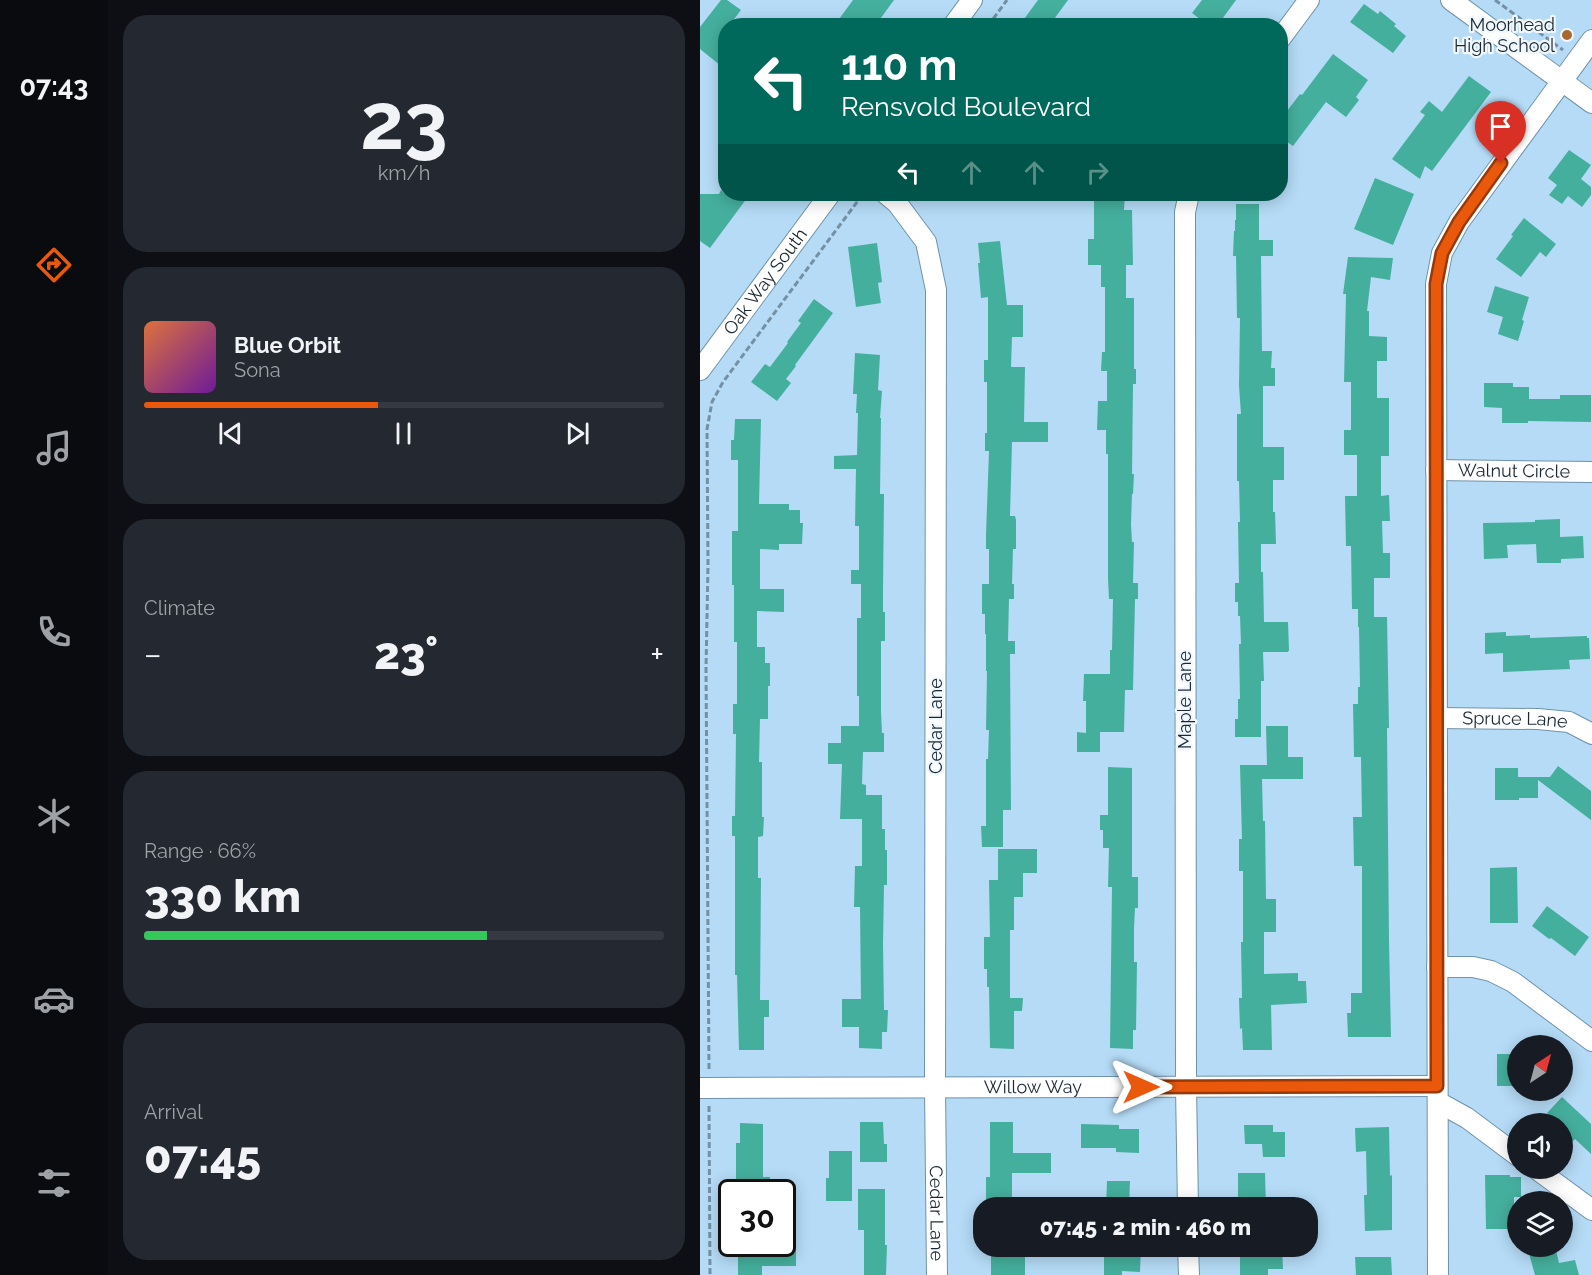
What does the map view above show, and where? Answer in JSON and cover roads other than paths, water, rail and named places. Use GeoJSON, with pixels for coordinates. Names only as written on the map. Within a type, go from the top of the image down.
{"type":"FeatureCollection","features":[{"type":"Feature","properties":{"kind":"street"},"geometry":{"type":"LineString","coordinates":[[960,18],[972,0]]}},
{"type":"Feature","properties":{"kind":"street"},"geometry":{"type":"LineString","coordinates":[[1288,28],[1309,0]]}},
{"type":"Feature","properties":{"kind":"street"},"geometry":{"type":"LineString","coordinates":[[1451,0],[1591,103]]}},
{"type":"Feature","properties":{"kind":"street"},"geometry":{"type":"LineString","coordinates":[[1438,1275],[1436,284],[1442,253],[1459,222],[1591,40]]}},
{"type":"Feature","properties":{"kind":"street","name":"Oak Way South"},"geometry":{"type":"LineString","coordinates":[[700,370],[825,201]]}},
{"type":"Feature","properties":{"kind":"street","name":"Cedar Lane"},"geometry":{"type":"LineString","coordinates":[[896,201],[926,242],[936,290],[935,1087],[937,1275]]}},
{"type":"Feature","properties":{"kind":"street","name":"Maple Lane"},"geometry":{"type":"LineString","coordinates":[[1187,201],[1185,212],[1188,1197]]}},
{"type":"Feature","properties":{"kind":"street","name":"Walnut Circle"},"geometry":{"type":"LineString","coordinates":[[1436,470],[1591,472]]}},
{"type":"Feature","properties":{"kind":"street","name":"Spruce Lane"},"geometry":{"type":"LineString","coordinates":[[1437,718],[1538,718],[1569,722],[1591,734]]}},
{"type":"Feature","properties":{"kind":"street"},"geometry":{"type":"LineString","coordinates":[[1437,968],[1473,968],[1491,971],[1513,982],[1591,1041]]}},
{"type":"Feature","properties":{"kind":"street","name":"Willow Way"},"geometry":{"type":"LineString","coordinates":[[704,1088],[1186,1087],[1437,1094]]}},
{"type":"Feature","properties":{"kind":"street"},"geometry":{"type":"LineString","coordinates":[[1437,1094],[1507,1148]]}},
{"type":"Feature","properties":{"kind":"street"},"geometry":{"type":"LineString","coordinates":[[1550,1179],[1591,1210]]}},
{"type":"Feature","properties":{"kind":"street"},"geometry":{"type":"LineString","coordinates":[[1188,1257],[1189,1275]]}},
{"type":"Feature","properties":{"kind":"place","name":"Moorhead High School"},"geometry":{"type":"Point","coordinates":[1567,35]}}]}
